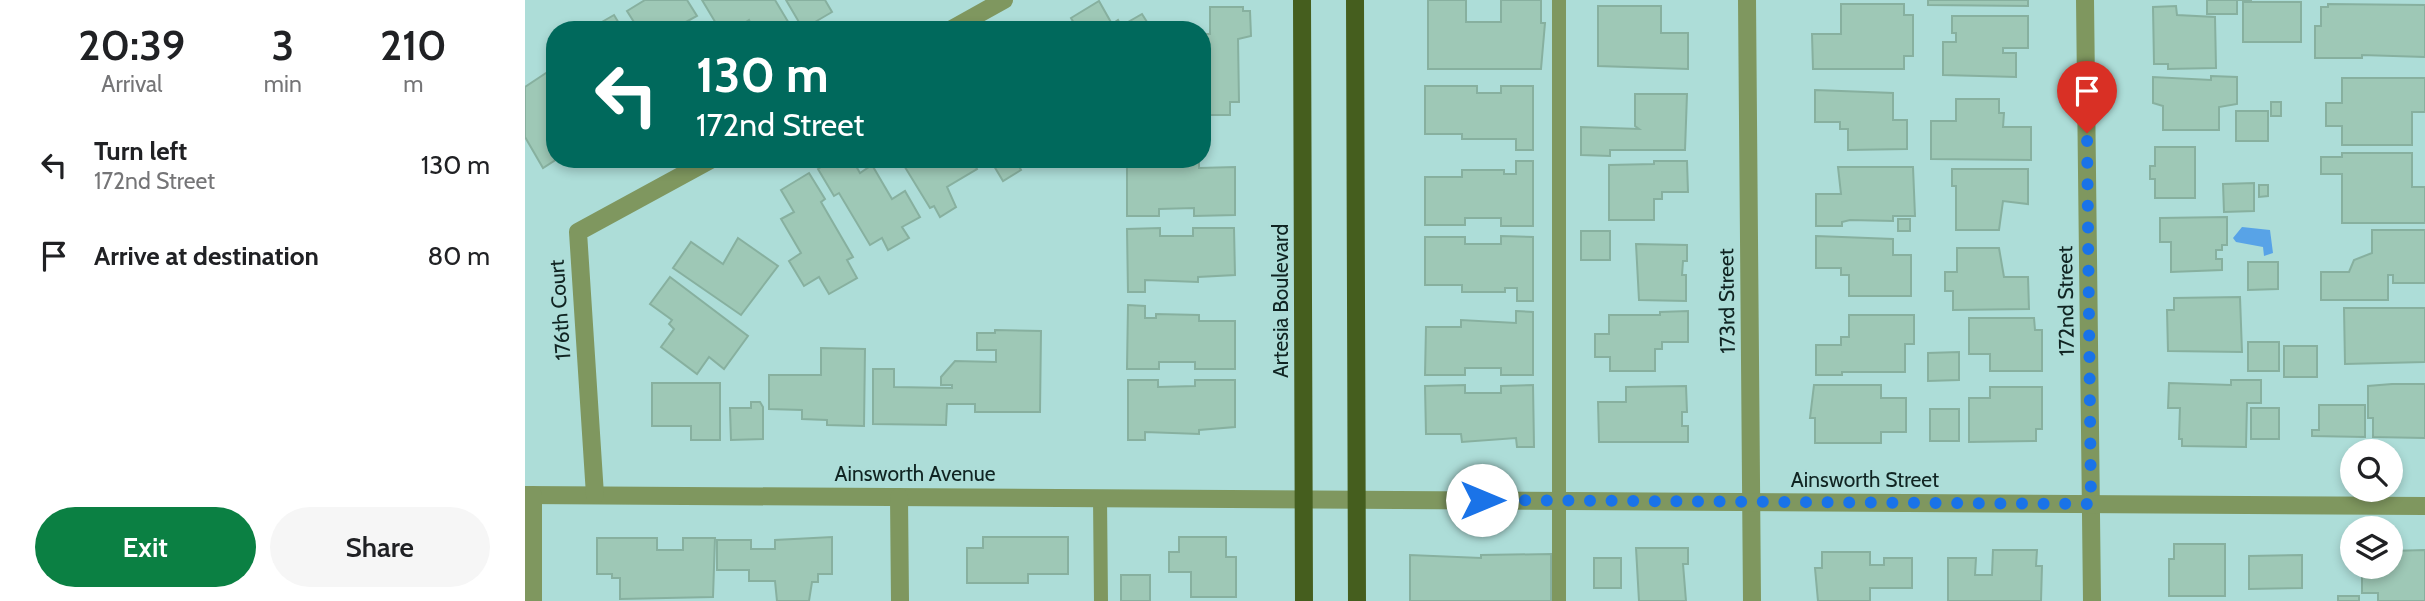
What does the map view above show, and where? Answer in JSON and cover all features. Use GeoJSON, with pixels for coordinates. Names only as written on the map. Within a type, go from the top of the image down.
{"type":"FeatureCollection","features":[{"type":"Feature","properties":{"kind":"main road","name":"Artesia Boulevard"},"geometry":{"type":"LineString","coordinates":[[1302,0],[1304,601]]}},
{"type":"Feature","properties":{"kind":"main road"},"geometry":{"type":"LineString","coordinates":[[1355,0],[1357,601]]}},
{"type":"Feature","properties":{"kind":"street"},"geometry":{"type":"LineString","coordinates":[[966,21],[1004,0]]}},
{"type":"Feature","properties":{"kind":"street","name":"173rd Street"},"geometry":{"type":"LineString","coordinates":[[1747,0],[1752,601]]}},
{"type":"Feature","properties":{"kind":"street","name":"172nd Street"},"geometry":{"type":"LineString","coordinates":[[2085,0],[2092,601]]}},
{"type":"Feature","properties":{"kind":"street","name":"176th Court"},"geometry":{"type":"LineString","coordinates":[[595,495],[578,232],[695,168]]}},
{"type":"Feature","properties":{"kind":"street"},"geometry":{"type":"LineString","coordinates":[[529,495],[533,601]]}},
{"type":"Feature","properties":{"kind":"street","name":"Ainsworth Avenue"},"geometry":{"type":"LineString","coordinates":[[529,495],[1304,499]]}},
{"type":"Feature","properties":{"kind":"street"},"geometry":{"type":"LineString","coordinates":[[899,497],[900,601]]}},
{"type":"Feature","properties":{"kind":"street","name":"Ainsworth Street"},"geometry":{"type":"LineString","coordinates":[[1304,499],[2425,506]]}},
{"type":"Feature","properties":{"kind":"lane"},"geometry":{"type":"LineString","coordinates":[[1559,0],[1559,601]]}},
{"type":"Feature","properties":{"kind":"lane"},"geometry":{"type":"LineString","coordinates":[[1100,498],[1101,601]]}},
{"type":"Feature","properties":{"kind":"water"},"geometry":{"type":"Polygon","coordinates":[[[2242,227],[2270,230],[2273,253],[2264,256],[2263,247],[2236,242],[2233,238],[2242,227]]]}},
{"type":"Feature","properties":{"kind":"building"},"geometry":{"type":"Polygon","coordinates":[[[645,0],[687,0],[697,16],[688,21],[633,21],[627,11],[645,0]]]}},
{"type":"Feature","properties":{"kind":"building"},"geometry":{"type":"Polygon","coordinates":[[[702,0],[775,0],[788,21],[749,20],[715,21],[702,0]]]}},
{"type":"Feature","properties":{"kind":"building"},"geometry":{"type":"Polygon","coordinates":[[[786,0],[825,0],[832,12],[817,21],[798,21],[786,0]]]}},
{"type":"Feature","properties":{"kind":"building"},"geometry":{"type":"Polygon","coordinates":[[[1428,0],[1466,0],[1466,22],[1501,22],[1501,0],[1541,0],[1541,23],[1545,23],[1541,69],[1428,69],[1428,0]]]}},
{"type":"Feature","properties":{"kind":"building"},"geometry":{"type":"Polygon","coordinates":[[[1928,0],[2028,0],[2028,6],[1928,5],[1928,0]]]}},
{"type":"Feature","properties":{"kind":"building"},"geometry":{"type":"Polygon","coordinates":[[[2207,0],[2237,0],[2237,14],[2207,14],[2207,0]]]}},
{"type":"Feature","properties":{"kind":"building"},"geometry":{"type":"Polygon","coordinates":[[[1099,1],[1110,21],[1073,21],[1071,18],[1099,1]]]}},
{"type":"Feature","properties":{"kind":"building"},"geometry":{"type":"Polygon","coordinates":[[[2243,2],[2301,2],[2301,42],[2243,42],[2243,2]]]}},
{"type":"Feature","properties":{"kind":"building"},"geometry":{"type":"Polygon","coordinates":[[[1841,4],[1904,4],[1904,15],[1913,15],[1913,56],[1904,56],[1904,69],[1813,69],[1812,34],[1841,34],[1841,4]]]}},
{"type":"Feature","properties":{"kind":"building"},"geometry":{"type":"Polygon","coordinates":[[[2328,4],[2425,5],[2425,57],[2362,55],[2362,58],[2315,58],[2315,26],[2321,26],[2321,7],[2328,7],[2328,4]]]}},
{"type":"Feature","properties":{"kind":"building"},"geometry":{"type":"Polygon","coordinates":[[[1598,6],[1661,6],[1661,33],[1688,33],[1688,69],[1598,66],[1598,6]]]}},
{"type":"Feature","properties":{"kind":"building"},"geometry":{"type":"Polygon","coordinates":[[[2176,6],[2177,15],[2215,17],[2216,68],[2168,69],[2168,64],[2154,64],[2153,7],[2176,6]]]}},
{"type":"Feature","properties":{"kind":"building"},"geometry":{"type":"Polygon","coordinates":[[[1210,7],[1243,7],[1243,11],[1250,11],[1251,36],[1238,39],[1239,102],[1230,102],[1230,115],[1211,115],[1210,7]]]}},
{"type":"Feature","properties":{"kind":"building"},"geometry":{"type":"Polygon","coordinates":[[[1142,14],[1146,21],[1130,21],[1142,14]]]}},
{"type":"Feature","properties":{"kind":"building"},"geometry":{"type":"Polygon","coordinates":[[[614,15],[618,21],[604,21],[614,15]]]}},
{"type":"Feature","properties":{"kind":"building"},"geometry":{"type":"Polygon","coordinates":[[[1952,16],[2028,16],[2028,48],[2003,48],[2003,53],[2016,53],[2016,77],[1943,75],[1943,42],[1956,42],[1956,33],[1952,33],[1952,16]]]}},
{"type":"Feature","properties":{"kind":"building"},"geometry":{"type":"Polygon","coordinates":[[[546,73],[546,166],[543,168],[525,137],[525,87],[546,73]]]}},
{"type":"Feature","properties":{"kind":"building"},"geometry":{"type":"Polygon","coordinates":[[[2211,76],[2237,77],[2237,104],[2219,107],[2219,130],[2163,130],[2163,106],[2153,103],[2153,77],[2211,80],[2211,76]]]}},
{"type":"Feature","properties":{"kind":"building"},"geometry":{"type":"Polygon","coordinates":[[[2342,78],[2425,78],[2425,112],[2412,112],[2412,145],[2342,145],[2342,126],[2326,126],[2326,103],[2342,103],[2342,78]]]}},
{"type":"Feature","properties":{"kind":"building"},"geometry":{"type":"Polygon","coordinates":[[[1425,86],[1477,86],[1477,93],[1501,93],[1501,86],[1533,86],[1533,150],[1516,150],[1516,139],[1462,139],[1462,134],[1425,134],[1425,86]]]}},
{"type":"Feature","properties":{"kind":"building"},"geometry":{"type":"Polygon","coordinates":[[[1815,90],[1893,93],[1893,120],[1907,120],[1907,149],[1848,150],[1848,129],[1840,129],[1840,122],[1815,122],[1815,90]]]}},
{"type":"Feature","properties":{"kind":"building"},"geometry":{"type":"Polygon","coordinates":[[[1635,94],[1687,94],[1685,150],[1610,150],[1610,156],[1581,155],[1581,127],[1639,129],[1635,126],[1635,94]]]}},
{"type":"Feature","properties":{"kind":"building"},"geometry":{"type":"Polygon","coordinates":[[[1956,99],[1999,99],[1999,113],[2004,113],[2003,127],[2031,127],[2031,160],[1931,159],[1931,121],[1956,121],[1956,99]]]}},
{"type":"Feature","properties":{"kind":"building"},"geometry":{"type":"Polygon","coordinates":[[[2271,102],[2281,102],[2281,116],[2271,116],[2271,102]]]}},
{"type":"Feature","properties":{"kind":"building"},"geometry":{"type":"Polygon","coordinates":[[[2236,111],[2268,111],[2268,141],[2236,141],[2236,111]]]}},
{"type":"Feature","properties":{"kind":"building"},"geometry":{"type":"Polygon","coordinates":[[[2155,147],[2195,147],[2195,198],[2155,198],[2155,179],[2150,179],[2150,166],[2155,166],[2155,147]]]}},
{"type":"Feature","properties":{"kind":"building"},"geometry":{"type":"Polygon","coordinates":[[[2342,153],[2412,153],[2412,187],[2425,187],[2425,223],[2342,223],[2342,174],[2321,174],[2321,157],[2342,157],[2342,153]]]}},
{"type":"Feature","properties":{"kind":"building"},"geometry":{"type":"Polygon","coordinates":[[[1516,161],[1533,161],[1533,226],[1501,226],[1501,218],[1465,218],[1465,225],[1425,225],[1425,177],[1462,177],[1462,170],[1504,170],[1504,174],[1516,174],[1516,161]]]}},
{"type":"Feature","properties":{"kind":"building"},"geometry":{"type":"Polygon","coordinates":[[[1654,161],[1687,161],[1688,192],[1662,192],[1662,199],[1654,199],[1654,220],[1609,220],[1609,165],[1654,164],[1654,161]]]}},
{"type":"Feature","properties":{"kind":"building"},"geometry":{"type":"Polygon","coordinates":[[[1235,167],[1235,215],[1194,216],[1194,208],[1159,209],[1159,216],[1127,216],[1127,168],[1235,167]]]}},
{"type":"Feature","properties":{"kind":"building"},"geometry":{"type":"Polygon","coordinates":[[[1838,167],[1913,167],[1915,216],[1893,216],[1893,221],[1850,220],[1842,222],[1842,226],[1816,226],[1816,194],[1841,194],[1838,167]]]}},
{"type":"Feature","properties":{"kind":"building"},"geometry":{"type":"Polygon","coordinates":[[[857,168],[860,173],[868,168],[874,168],[892,199],[905,191],[920,217],[902,227],[909,238],[888,250],[882,238],[870,245],[839,193],[834,196],[818,169],[857,168]]]}},
{"type":"Feature","properties":{"kind":"building"},"geometry":{"type":"Polygon","coordinates":[[[906,168],[976,168],[947,187],[956,207],[940,217],[934,206],[930,208],[906,168]]]}},
{"type":"Feature","properties":{"kind":"building"},"geometry":{"type":"Polygon","coordinates":[[[995,168],[1020,168],[1021,170],[1003,181],[995,168]]]}},
{"type":"Feature","properties":{"kind":"building"},"geometry":{"type":"Polygon","coordinates":[[[1952,169],[2028,169],[2028,204],[2003,201],[1999,230],[1956,230],[1956,186],[1952,186],[1952,169]]]}},
{"type":"Feature","properties":{"kind":"building"},"geometry":{"type":"Polygon","coordinates":[[[809,173],[825,199],[821,202],[853,257],[847,260],[857,278],[829,294],[819,277],[804,286],[789,261],[801,253],[781,219],[794,212],[781,190],[809,173]]]}},
{"type":"Feature","properties":{"kind":"building"},"geometry":{"type":"Polygon","coordinates":[[[2254,183],[2254,211],[2224,212],[2223,184],[2254,183]]]}},
{"type":"Feature","properties":{"kind":"building"},"geometry":{"type":"Polygon","coordinates":[[[2259,185],[2268,185],[2268,196],[2259,197],[2259,185]]]}},
{"type":"Feature","properties":{"kind":"building"},"geometry":{"type":"Polygon","coordinates":[[[2227,217],[2227,245],[2222,245],[2222,250],[2216,250],[2216,259],[2222,259],[2222,270],[2171,272],[2171,242],[2160,242],[2160,218],[2227,217]]]}},
{"type":"Feature","properties":{"kind":"building"},"geometry":{"type":"Polygon","coordinates":[[[1898,219],[1910,219],[1910,231],[1898,231],[1898,219]]]}},
{"type":"Feature","properties":{"kind":"building"},"geometry":{"type":"Polygon","coordinates":[[[1160,228],[1160,236],[1193,236],[1193,228],[1234,228],[1235,275],[1198,277],[1198,282],[1145,280],[1145,292],[1128,292],[1127,229],[1160,228]]]}},
{"type":"Feature","properties":{"kind":"building"},"geometry":{"type":"Polygon","coordinates":[[[2372,230],[2425,230],[2425,283],[2393,283],[2393,275],[2388,275],[2388,300],[2321,300],[2321,272],[2349,272],[2354,260],[2372,253],[2372,230]]]}},
{"type":"Feature","properties":{"kind":"building"},"geometry":{"type":"Polygon","coordinates":[[[1581,231],[1610,231],[1610,260],[1581,260],[1581,231]]]}},
{"type":"Feature","properties":{"kind":"building"},"geometry":{"type":"Polygon","coordinates":[[[1501,236],[1533,237],[1533,301],[1517,301],[1517,288],[1505,288],[1505,292],[1462,292],[1462,285],[1425,285],[1425,237],[1465,237],[1465,244],[1501,244],[1501,236]]]}},
{"type":"Feature","properties":{"kind":"building"},"geometry":{"type":"Polygon","coordinates":[[[1816,236],[1893,239],[1893,255],[1911,255],[1911,296],[1849,296],[1849,275],[1841,275],[1841,268],[1816,268],[1816,236]]]}},
{"type":"Feature","properties":{"kind":"building"},"geometry":{"type":"Polygon","coordinates":[[[738,238],[778,266],[741,315],[673,268],[691,242],[723,264],[738,238]]]}},
{"type":"Feature","properties":{"kind":"building"},"geometry":{"type":"Polygon","coordinates":[[[1636,244],[1687,245],[1687,261],[1683,261],[1682,275],[1686,275],[1686,301],[1639,300],[1636,244]]]}},
{"type":"Feature","properties":{"kind":"building"},"geometry":{"type":"Polygon","coordinates":[[[1957,248],[1999,248],[2004,277],[2028,277],[2029,309],[1953,310],[1953,291],[1945,291],[1945,272],[1957,272],[1957,248]]]}},
{"type":"Feature","properties":{"kind":"building"},"geometry":{"type":"Polygon","coordinates":[[[2248,262],[2278,262],[2278,289],[2248,290],[2248,262]]]}},
{"type":"Feature","properties":{"kind":"building"},"geometry":{"type":"Polygon","coordinates":[[[670,277],[748,336],[724,369],[709,357],[697,374],[661,347],[674,329],[669,324],[672,320],[650,304],[670,277]]]}},
{"type":"Feature","properties":{"kind":"building"},"geometry":{"type":"Polygon","coordinates":[[[2240,297],[2242,352],[2168,351],[2167,310],[2174,310],[2174,298],[2240,297]]]}},
{"type":"Feature","properties":{"kind":"building"},"geometry":{"type":"Polygon","coordinates":[[[1128,305],[1145,306],[1145,318],[1156,318],[1156,314],[1199,315],[1199,321],[1235,321],[1235,369],[1195,369],[1195,362],[1159,362],[1159,369],[1127,369],[1128,305]]]}},
{"type":"Feature","properties":{"kind":"building"},"geometry":{"type":"Polygon","coordinates":[[[2344,308],[2425,308],[2425,362],[2345,364],[2344,308]]]}},
{"type":"Feature","properties":{"kind":"building"},"geometry":{"type":"Polygon","coordinates":[[[1516,311],[1533,312],[1533,375],[1501,375],[1501,368],[1465,368],[1465,375],[1425,375],[1426,327],[1461,327],[1461,320],[1516,323],[1516,311]]]}},
{"type":"Feature","properties":{"kind":"building"},"geometry":{"type":"Polygon","coordinates":[[[1688,311],[1688,342],[1662,342],[1662,349],[1655,349],[1655,371],[1610,371],[1610,357],[1595,357],[1595,334],[1609,334],[1609,315],[1660,315],[1660,312],[1688,311]]]}},
{"type":"Feature","properties":{"kind":"building"},"geometry":{"type":"Polygon","coordinates":[[[1849,315],[1914,315],[1914,344],[1905,344],[1905,372],[1842,372],[1842,375],[1816,375],[1816,345],[1841,345],[1841,337],[1849,337],[1849,315]]]}},
{"type":"Feature","properties":{"kind":"building"},"geometry":{"type":"Polygon","coordinates":[[[1969,318],[2034,318],[2035,330],[2042,330],[2042,371],[1990,371],[1990,354],[1969,354],[1969,318]]]}},
{"type":"Feature","properties":{"kind":"building"},"geometry":{"type":"Polygon","coordinates":[[[995,330],[1041,331],[1040,412],[975,412],[975,404],[947,404],[946,425],[873,424],[873,369],[894,369],[894,387],[952,388],[952,385],[941,385],[941,377],[955,361],[996,362],[996,350],[977,350],[977,333],[995,333],[995,330]]]}},
{"type":"Feature","properties":{"kind":"building"},"geometry":{"type":"Polygon","coordinates":[[[2248,342],[2279,342],[2279,371],[2248,371],[2248,342]]]}},
{"type":"Feature","properties":{"kind":"building"},"geometry":{"type":"Polygon","coordinates":[[[2284,346],[2317,346],[2317,377],[2284,377],[2284,346]]]}},
{"type":"Feature","properties":{"kind":"building"},"geometry":{"type":"Polygon","coordinates":[[[821,348],[865,349],[864,426],[827,425],[827,420],[802,419],[802,410],[769,409],[769,375],[821,375],[821,348]]]}},
{"type":"Feature","properties":{"kind":"building"},"geometry":{"type":"Polygon","coordinates":[[[1959,352],[1959,380],[1928,381],[1928,353],[1959,352]]]}},
{"type":"Feature","properties":{"kind":"building"},"geometry":{"type":"Polygon","coordinates":[[[1128,380],[1158,380],[1158,387],[1195,386],[1195,380],[1235,380],[1235,427],[1199,430],[1199,434],[1145,432],[1145,440],[1128,440],[1128,380]]]}},
{"type":"Feature","properties":{"kind":"building"},"geometry":{"type":"Polygon","coordinates":[[[2231,380],[2261,380],[2261,403],[2247,403],[2246,447],[2182,446],[2182,439],[2179,439],[2180,408],[2168,408],[2169,383],[2231,385],[2231,380]]]}},
{"type":"Feature","properties":{"kind":"building"},"geometry":{"type":"Polygon","coordinates":[[[652,383],[720,383],[720,440],[691,440],[691,426],[652,426],[652,383]]]}},
{"type":"Feature","properties":{"kind":"building"},"geometry":{"type":"Polygon","coordinates":[[[2425,384],[2425,438],[2373,437],[2373,418],[2368,418],[2368,386],[2425,384]]]}},
{"type":"Feature","properties":{"kind":"building"},"geometry":{"type":"Polygon","coordinates":[[[1465,385],[1465,393],[1501,393],[1501,386],[1533,385],[1534,447],[1517,447],[1516,438],[1462,442],[1461,434],[1426,434],[1425,386],[1465,385]]]}},
{"type":"Feature","properties":{"kind":"building"},"geometry":{"type":"Polygon","coordinates":[[[1814,385],[1881,385],[1881,398],[1906,398],[1906,432],[1881,432],[1881,443],[1815,443],[1815,418],[1810,418],[1814,385]]]}},
{"type":"Feature","properties":{"kind":"building"},"geometry":{"type":"Polygon","coordinates":[[[1686,386],[1687,412],[1682,412],[1682,426],[1688,426],[1688,442],[1599,442],[1598,402],[1626,402],[1626,387],[1686,386]]]}},
{"type":"Feature","properties":{"kind":"building"},"geometry":{"type":"Polygon","coordinates":[[[1990,387],[2042,387],[2042,429],[2036,429],[2036,441],[1969,442],[1969,398],[1990,398],[1990,387]]]}},
{"type":"Feature","properties":{"kind":"building"},"geometry":{"type":"Polygon","coordinates":[[[751,402],[760,402],[763,407],[763,439],[731,440],[730,408],[751,408],[751,402]]]}},
{"type":"Feature","properties":{"kind":"building"},"geometry":{"type":"Polygon","coordinates":[[[2319,405],[2365,405],[2365,437],[2312,436],[2312,430],[2319,430],[2319,405]]]}},
{"type":"Feature","properties":{"kind":"building"},"geometry":{"type":"Polygon","coordinates":[[[2251,408],[2279,408],[2279,439],[2251,439],[2251,408]]]}},
{"type":"Feature","properties":{"kind":"building"},"geometry":{"type":"Polygon","coordinates":[[[1930,409],[1959,409],[1959,441],[1930,441],[1930,409]]]}},
{"type":"Feature","properties":{"kind":"building"},"geometry":{"type":"Polygon","coordinates":[[[832,537],[832,574],[818,574],[818,582],[812,582],[809,601],[777,601],[775,581],[749,581],[749,570],[717,570],[717,540],[751,540],[751,549],[775,549],[775,540],[832,537]]]}},
{"type":"Feature","properties":{"kind":"building"},"geometry":{"type":"Polygon","coordinates":[[[983,537],[1068,537],[1068,574],[1028,574],[1028,583],[967,583],[967,548],[983,548],[983,537]]]}},
{"type":"Feature","properties":{"kind":"building"},"geometry":{"type":"Polygon","coordinates":[[[1179,537],[1226,537],[1226,557],[1236,557],[1236,597],[1191,597],[1191,572],[1169,572],[1169,552],[1179,552],[1179,537]]]}},
{"type":"Feature","properties":{"kind":"building"},"geometry":{"type":"Polygon","coordinates":[[[597,538],[657,538],[657,550],[683,550],[683,538],[715,538],[713,597],[620,599],[620,578],[612,578],[612,574],[597,574],[597,538]]]}},
{"type":"Feature","properties":{"kind":"building"},"geometry":{"type":"Polygon","coordinates":[[[2174,544],[2225,544],[2225,596],[2169,596],[2169,559],[2174,559],[2174,544]]]}},
{"type":"Feature","properties":{"kind":"building"},"geometry":{"type":"Polygon","coordinates":[[[1636,548],[1688,548],[1688,564],[1683,564],[1686,601],[1639,601],[1636,548]]]}},
{"type":"Feature","properties":{"kind":"building"},"geometry":{"type":"Polygon","coordinates":[[[1993,550],[2037,550],[2036,566],[2042,566],[2041,601],[1948,601],[1948,558],[1976,558],[1975,575],[1992,575],[1993,550]]]}},
{"type":"Feature","properties":{"kind":"building"},"geometry":{"type":"Polygon","coordinates":[[[2425,550],[2425,601],[2378,601],[2378,593],[2362,593],[2362,579],[2403,579],[2403,551],[2425,550]]]}},
{"type":"Feature","properties":{"kind":"building"},"geometry":{"type":"Polygon","coordinates":[[[1822,552],[1870,552],[1870,565],[1884,565],[1884,558],[1912,558],[1912,588],[1870,588],[1870,601],[1818,601],[1815,568],[1822,568],[1822,552]]]}},
{"type":"Feature","properties":{"kind":"building"},"geometry":{"type":"Polygon","coordinates":[[[1551,554],[1551,601],[1410,601],[1410,555],[1481,558],[1481,555],[1551,554]]]}},
{"type":"Feature","properties":{"kind":"building"},"geometry":{"type":"Polygon","coordinates":[[[2302,555],[2302,588],[2249,589],[2249,556],[2302,555]]]}},
{"type":"Feature","properties":{"kind":"building"},"geometry":{"type":"Polygon","coordinates":[[[1594,558],[1621,558],[1621,588],[1594,588],[1594,558]]]}},
{"type":"Feature","properties":{"kind":"building"},"geometry":{"type":"Polygon","coordinates":[[[1121,575],[1150,575],[1150,601],[1121,601],[1121,575]]]}},
{"type":"Feature","properties":{"kind":"building"},"geometry":{"type":"Polygon","coordinates":[[[2338,596],[2359,596],[2359,601],[2338,601],[2338,596]]]}},
{"type":"Feature","properties":{"kind":"route"},"geometry":{"type":"LineString","coordinates":[[1482,500],[2091,504],[2087,133]]}}]}
